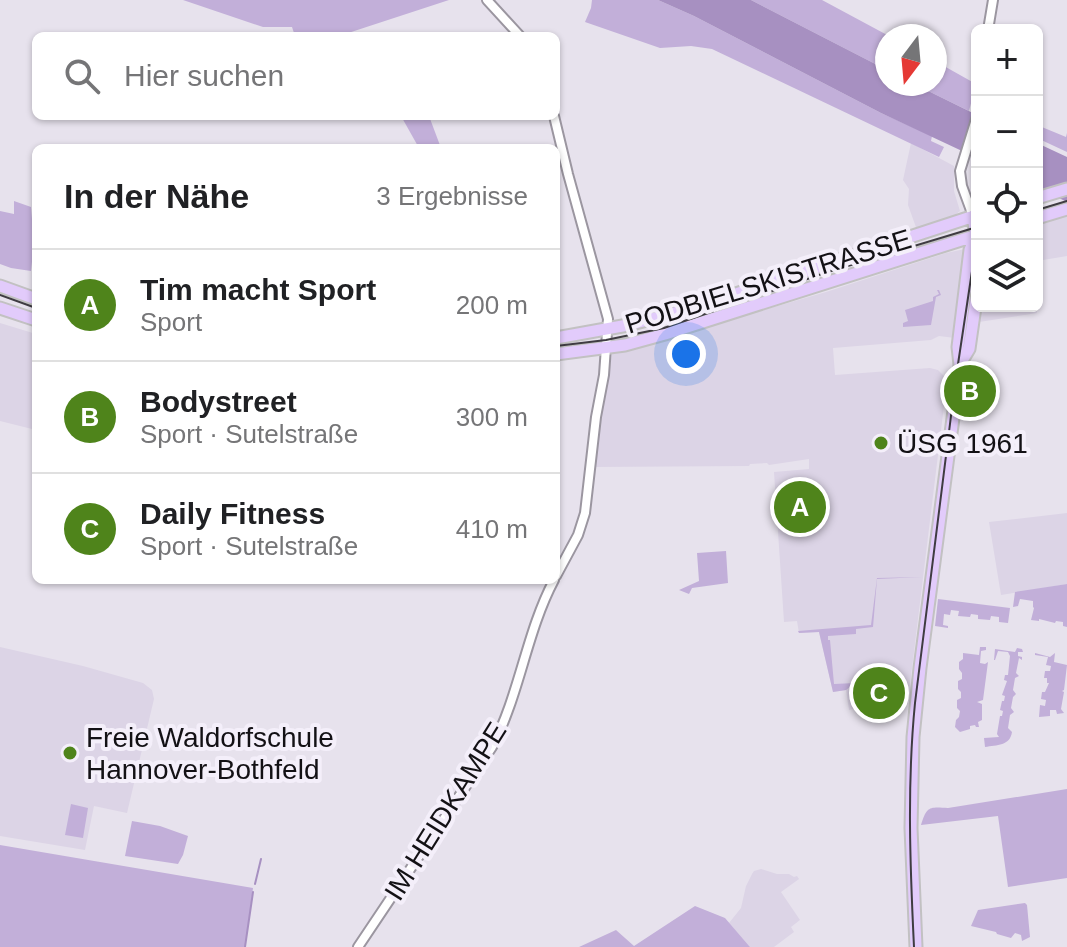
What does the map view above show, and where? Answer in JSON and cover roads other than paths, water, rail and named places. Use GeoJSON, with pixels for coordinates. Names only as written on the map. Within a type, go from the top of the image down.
{"type":"FeatureCollection","features":[{"type":"Feature","properties":{"kind":"main road"},"geometry":{"type":"LineString","coordinates":[[1043,196],[1067,189]]}},
{"type":"Feature","properties":{"kind":"main road"},"geometry":{"type":"LineString","coordinates":[[1043,216],[1066,210]]}},
{"type":"Feature","properties":{"kind":"main road","name":"PODBIELSKISTRASSE"},"geometry":{"type":"LineString","coordinates":[[560,337],[646,321],[693,308],[971,217]]}},
{"type":"Feature","properties":{"kind":"main road","name":"PODBIELSKISTRASSE"},"geometry":{"type":"LineString","coordinates":[[560,354],[625,345],[971,238]]}},
{"type":"Feature","properties":{"kind":"main road"},"geometry":{"type":"LineString","coordinates":[[916,947],[911,828],[915,714],[960,365],[958,347],[971,246],[975,240]]}},
{"type":"Feature","properties":{"kind":"main road"},"geometry":{"type":"LineString","coordinates":[[0,286],[32,298]]}},
{"type":"Feature","properties":{"kind":"main road"},"geometry":{"type":"LineString","coordinates":[[0,308],[32,319]]}},
{"type":"Feature","properties":{"kind":"main road"},"geometry":{"type":"LineString","coordinates":[[960,365],[969,349],[974,312]]}},
{"type":"Feature","properties":{"kind":"street"},"geometry":{"type":"LineString","coordinates":[[487,0],[516,32]]}},
{"type":"Feature","properties":{"kind":"street"},"geometry":{"type":"LineString","coordinates":[[989,24],[993,0]]}},
{"type":"Feature","properties":{"kind":"street","name":"IM HEIDKAMPE"},"geometry":{"type":"LineString","coordinates":[[555,120],[607,316],[604,375],[585,513],[578,535],[560,569]]}},
{"type":"Feature","properties":{"kind":"street"},"geometry":{"type":"LineString","coordinates":[[971,134],[960,179],[971,206]]}},
{"type":"Feature","properties":{"kind":"street","name":"IM HEIDKAMPE"},"geometry":{"type":"LineString","coordinates":[[358,947],[492,748],[508,711],[538,615],[552,584]]}},
{"type":"Feature","properties":{"kind":"waterway"},"geometry":{"type":"LineString","coordinates":[[255,884],[261,859]]}},
{"type":"Feature","properties":{"kind":"waterway"},"geometry":{"type":"LineString","coordinates":[[245,947],[253,892]]}},
{"type":"Feature","properties":{"kind":"tram line"},"geometry":{"type":"LineString","coordinates":[[1043,208],[1067,201]]}},
{"type":"Feature","properties":{"kind":"tram line"},"geometry":{"type":"LineString","coordinates":[[560,346],[664,328],[828,272],[971,229]]}},
{"type":"Feature","properties":{"kind":"tram line"},"geometry":{"type":"LineString","coordinates":[[914,947],[910,855],[912,733],[955,384],[977,240]]}},
{"type":"Feature","properties":{"kind":"tram line"},"geometry":{"type":"LineString","coordinates":[[0,295],[32,307]]}},
{"type":"Feature","properties":{"kind":"place","name":"Bodystreet"},"geometry":{"type":"Point","coordinates":[970,391]}},
{"type":"Feature","properties":{"kind":"place","name":"ÜSG 1961"},"geometry":{"type":"Point","coordinates":[881,443]}},
{"type":"Feature","properties":{"kind":"place","name":"Tim macht Sport"},"geometry":{"type":"Point","coordinates":[800,507]}},
{"type":"Feature","properties":{"kind":"place","name":"Daily Fitness"},"geometry":{"type":"Point","coordinates":[879,693]}},
{"type":"Feature","properties":{"kind":"place","name":"Freie Waldorfschule Hannover-Bothfeld"},"geometry":{"type":"Point","coordinates":[70,753]}}]}
